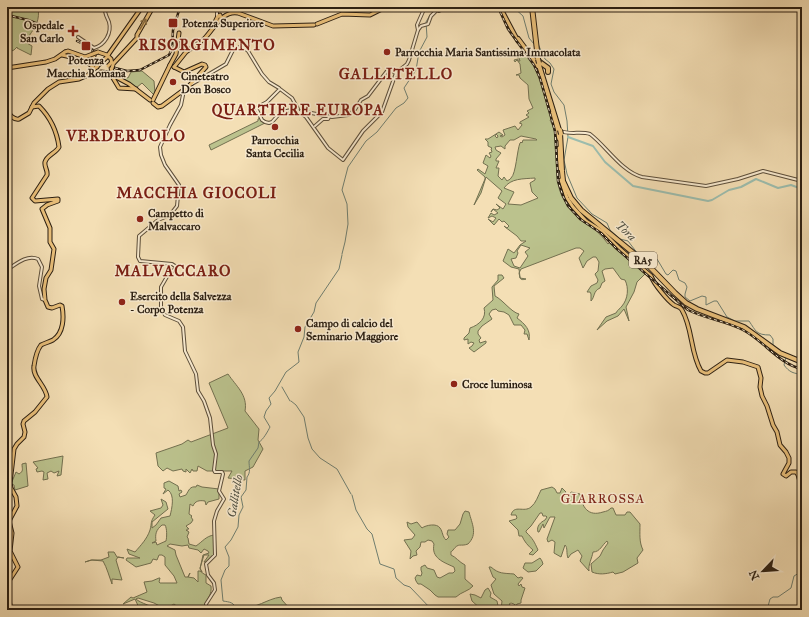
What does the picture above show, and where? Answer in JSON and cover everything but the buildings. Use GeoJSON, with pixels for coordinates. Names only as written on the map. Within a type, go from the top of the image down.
{"type":"FeatureCollection","features":[{"type":"Feature","properties":{"kind":"highway","name":"RA5"},"geometry":{"type":"LineString","coordinates":[[532,7],[539,64],[561,132]]}},
{"type":"Feature","properties":{"kind":"highway"},"geometry":{"type":"LineString","coordinates":[[518,39],[539,64],[543,73],[548,72]]}},
{"type":"Feature","properties":{"kind":"highway"},"geometry":{"type":"LineString","coordinates":[[527,51],[532,50],[536,45]]}},
{"type":"Feature","properties":{"kind":"highway"},"geometry":{"type":"LineString","coordinates":[[527,51],[547,67],[548,72],[545,79],[547,90]]}},
{"type":"Feature","properties":{"kind":"highway","name":"RA5"},"geometry":{"type":"LineString","coordinates":[[539,64],[561,132],[563,181],[568,193],[578,208],[648,265],[686,303],[697,309],[744,327],[792,359],[802,362]]}},
{"type":"Feature","properties":{"kind":"main road"},"geometry":{"type":"LineString","coordinates":[[7,110],[10,115],[18,119],[29,113],[36,102],[52,86],[62,82],[84,78],[108,55],[142,7]]}},
{"type":"Feature","properties":{"kind":"main road"},"geometry":{"type":"LineString","coordinates":[[101,72],[107,72],[134,41],[153,7]]}},
{"type":"Feature","properties":{"kind":"main road"},"geometry":{"type":"LineString","coordinates":[[152,101],[165,75],[187,51],[203,40],[220,16],[235,13],[273,26],[315,24],[340,15],[370,15],[383,7]]}},
{"type":"Feature","properties":{"kind":"main road"},"geometry":{"type":"LineString","coordinates":[[500,7],[519,43],[540,73],[559,140],[561,180],[570,204],[585,220],[602,231],[620,250],[650,275],[652,281],[666,297],[681,309],[689,327],[691,343],[702,372],[709,372],[727,360],[743,362],[758,367],[761,395],[777,432],[780,445],[789,458],[789,463],[783,474],[786,476],[792,471],[797,472],[799,475],[799,481],[802,485]]}},
{"type":"Feature","properties":{"kind":"main road"},"geometry":{"type":"LineString","coordinates":[[173,66],[179,33]]}},
{"type":"Feature","properties":{"kind":"main road"},"geometry":{"type":"LineString","coordinates":[[7,68],[41,63],[55,59],[68,51],[85,57],[97,53]]}},
{"type":"Feature","properties":{"kind":"main road"},"geometry":{"type":"LineString","coordinates":[[64,53],[87,62],[101,72],[110,73],[118,87],[136,89]]}},
{"type":"Feature","properties":{"kind":"main road"},"geometry":{"type":"LineString","coordinates":[[79,59],[84,55],[97,53],[108,55]]}},
{"type":"Feature","properties":{"kind":"main road"},"geometry":{"type":"LineString","coordinates":[[92,58],[97,53]]}},
{"type":"Feature","properties":{"kind":"main road"},"geometry":{"type":"LineString","coordinates":[[108,55],[114,76],[136,89],[157,106],[161,106],[184,90],[196,80],[206,68],[205,65],[200,65],[184,72],[173,66]]}},
{"type":"Feature","properties":{"kind":"main road"},"geometry":{"type":"LineString","coordinates":[[92,58],[97,64],[95,68]]}},
{"type":"Feature","properties":{"kind":"main road"},"geometry":{"type":"LineString","coordinates":[[92,58],[95,68]]}},
{"type":"Feature","properties":{"kind":"main road"},"geometry":{"type":"LineString","coordinates":[[95,68],[102,65],[111,66]]}},
{"type":"Feature","properties":{"kind":"main road"},"geometry":{"type":"LineString","coordinates":[[121,88],[119,84],[124,82]]}},
{"type":"Feature","properties":{"kind":"main road"},"geometry":{"type":"LineString","coordinates":[[128,89],[130,85]]}},
{"type":"Feature","properties":{"kind":"main road"},"geometry":{"type":"LineString","coordinates":[[7,584],[18,568],[10,551],[12,533],[9,521],[17,506],[16,497],[10,483],[13,452],[15,446],[24,437],[24,421],[35,412],[47,397],[46,391],[33,368],[37,353],[42,345],[54,339],[60,333],[63,320],[62,306],[60,305],[49,308],[43,291],[45,279],[51,270],[54,250],[50,242],[50,228],[42,209],[58,200],[35,200],[32,198],[47,175],[45,165],[46,161],[59,147],[49,118],[39,106],[32,107]]}},
{"type":"Feature","properties":{"kind":"main road"},"geometry":{"type":"LineString","coordinates":[[7,591],[11,610]]}},
{"type":"Feature","properties":{"kind":"street"},"geometry":{"type":"LineString","coordinates":[[78,37],[94,48],[97,48],[107,39],[110,27],[105,14],[105,7]]}},
{"type":"Feature","properties":{"kind":"street"},"geometry":{"type":"LineString","coordinates":[[217,7],[220,16]]}},
{"type":"Feature","properties":{"kind":"street"},"geometry":{"type":"LineString","coordinates":[[196,80],[226,64],[233,50],[244,46],[257,64],[260,72],[269,82],[291,97],[296,109],[304,114],[314,126],[315,130],[328,148],[343,160],[363,131],[382,112],[396,73],[407,64],[409,60],[418,30],[421,25],[420,19],[423,13],[423,8]]}},
{"type":"Feature","properties":{"kind":"street"},"geometry":{"type":"LineString","coordinates":[[421,25],[428,24],[431,16],[440,8]]}},
{"type":"Feature","properties":{"kind":"street"},"geometry":{"type":"LineString","coordinates":[[314,126],[324,118],[328,119],[329,117],[351,113],[361,100],[368,96],[387,71],[390,70],[396,73]]}},
{"type":"Feature","properties":{"kind":"street"},"geometry":{"type":"LineString","coordinates":[[279,89],[257,109],[263,121],[269,123],[273,121],[281,112],[296,109]]}},
{"type":"Feature","properties":{"kind":"street"},"geometry":{"type":"LineString","coordinates":[[184,90],[182,104],[160,147],[165,165],[179,185],[177,206],[168,217],[159,219],[139,236],[138,258],[140,262],[172,264],[176,268],[168,275],[162,287],[160,308],[164,314],[178,320],[183,326],[184,351],[196,374],[201,396],[210,418],[213,446],[216,454],[214,470],[215,472],[222,472],[223,474],[219,491],[224,498],[222,505],[217,511],[214,521],[215,555],[206,564],[208,576],[214,583],[215,589],[206,604],[206,610]]}},
{"type":"Feature","properties":{"kind":"street"},"geometry":{"type":"LineString","coordinates":[[304,114],[329,117]]}},
{"type":"Feature","properties":{"kind":"street"},"geometry":{"type":"LineString","coordinates":[[554,122],[561,132],[590,134],[626,167],[640,176],[706,186],[738,179],[763,170],[802,181]]}},
{"type":"Feature","properties":{"kind":"street"},"geometry":{"type":"LineString","coordinates":[[7,270],[25,259],[32,257],[38,259],[42,267],[39,289],[42,299],[45,300]]}},
{"type":"Feature","properties":{"kind":"green space"},"geometry":{"type":"Polygon","coordinates":[[[7,7],[38,7],[37,23],[29,36],[30,40],[25,42],[32,46],[31,55],[17,47],[7,53],[7,7]]]}},
{"type":"Feature","properties":{"kind":"green space"},"geometry":{"type":"Polygon","coordinates":[[[519,50],[521,52],[523,51],[534,65],[551,117],[550,120],[556,137],[558,185],[565,202],[570,209],[597,231],[608,244],[610,242],[631,263],[634,263],[645,274],[637,282],[634,292],[626,307],[629,321],[624,309],[618,316],[607,321],[597,330],[606,317],[616,313],[624,303],[627,297],[627,286],[625,280],[621,279],[613,268],[605,269],[602,271],[605,281],[596,291],[591,301],[591,294],[590,292],[587,292],[591,286],[597,283],[598,280],[595,274],[598,271],[599,262],[596,257],[593,257],[587,261],[583,268],[579,258],[584,251],[580,248],[576,248],[521,269],[519,272],[519,269],[511,267],[503,261],[508,249],[514,253],[520,245],[526,241],[521,241],[505,227],[504,226],[507,228],[509,226],[504,221],[502,222],[499,219],[494,225],[488,219],[493,222],[496,218],[492,216],[488,218],[491,213],[494,215],[498,213],[493,209],[497,210],[500,208],[496,204],[503,209],[506,204],[498,198],[502,191],[486,177],[481,193],[474,205],[485,179],[485,177],[477,170],[478,169],[485,174],[488,166],[483,163],[486,155],[490,158],[491,156],[489,153],[492,152],[492,148],[488,146],[488,142],[485,139],[488,139],[499,132],[503,135],[500,136],[502,137],[505,135],[503,130],[515,126],[518,130],[522,125],[520,122],[529,117],[526,115],[529,113],[527,111],[533,108],[529,99],[528,85],[520,78],[519,75],[516,75],[521,73],[520,64],[517,60],[515,62],[514,60],[518,59],[518,61],[520,61],[517,57],[520,57],[521,55],[516,55],[519,50]],[[521,136],[514,140],[510,140],[505,146],[505,149],[501,146],[495,147],[496,150],[501,153],[496,159],[496,161],[499,161],[496,168],[499,168],[498,176],[502,180],[504,177],[507,181],[513,176],[520,143],[522,143],[523,140],[537,140],[521,136]],[[535,178],[510,182],[504,188],[514,192],[508,204],[521,205],[538,198],[532,192],[530,183],[535,180],[535,178]],[[521,245],[517,251],[518,253],[516,258],[511,259],[514,266],[520,268],[528,256],[525,252],[530,248],[521,245]]]}},
{"type":"Feature","properties":{"kind":"green space"},"geometry":{"type":"Polygon","coordinates":[[[142,71],[154,81],[154,95],[142,83],[136,88],[124,79],[125,77],[128,78],[131,72],[142,71]]]}},
{"type":"Feature","properties":{"kind":"green space"},"geometry":{"type":"Polygon","coordinates":[[[260,118],[265,123],[211,150],[209,145],[258,121],[260,118]]]}},
{"type":"Feature","properties":{"kind":"green space"},"geometry":{"type":"Polygon","coordinates":[[[498,275],[502,275],[504,278],[494,286],[495,296],[519,314],[517,318],[527,328],[529,340],[527,334],[524,334],[525,330],[521,325],[514,325],[509,315],[496,309],[492,310],[489,314],[492,319],[478,331],[481,338],[479,340],[480,343],[486,341],[486,343],[474,352],[469,348],[474,343],[471,342],[468,344],[468,339],[464,340],[464,338],[469,333],[470,328],[482,321],[485,312],[484,308],[493,300],[492,287],[498,280],[498,275]]]}},
{"type":"Feature","properties":{"kind":"green space"},"geometry":{"type":"Polygon","coordinates":[[[228,374],[243,395],[245,400],[245,411],[259,429],[258,440],[263,449],[253,467],[245,471],[245,480],[228,478],[232,471],[207,471],[198,466],[197,471],[193,471],[192,469],[190,473],[186,469],[186,472],[182,469],[173,471],[167,468],[163,471],[158,466],[156,453],[182,444],[188,440],[191,442],[228,428],[209,383],[228,374]]]}},
{"type":"Feature","properties":{"kind":"green space"},"geometry":{"type":"Polygon","coordinates":[[[63,456],[61,475],[57,476],[59,471],[54,473],[51,471],[47,473],[48,479],[43,480],[44,472],[37,472],[36,469],[38,468],[33,462],[63,456]]]}},
{"type":"Feature","properties":{"kind":"green space"},"geometry":{"type":"Polygon","coordinates":[[[26,463],[28,486],[15,490],[14,485],[11,484],[16,472],[19,474],[21,473],[22,464],[26,463]]]}},
{"type":"Feature","properties":{"kind":"green space"},"geometry":{"type":"Polygon","coordinates":[[[169,481],[178,486],[179,491],[181,490],[182,492],[179,494],[180,497],[186,495],[192,487],[196,487],[197,485],[219,489],[219,499],[208,502],[206,505],[205,501],[196,502],[193,506],[190,504],[189,514],[192,516],[191,517],[193,520],[186,526],[189,529],[187,529],[189,532],[187,537],[189,544],[196,546],[206,538],[214,535],[214,555],[207,562],[204,562],[209,555],[204,555],[201,566],[203,555],[209,553],[208,551],[204,549],[201,553],[198,550],[189,548],[188,545],[182,546],[170,544],[167,546],[175,550],[185,577],[194,578],[198,582],[198,571],[206,575],[206,583],[211,586],[211,591],[205,605],[206,610],[201,610],[199,607],[199,610],[187,610],[179,608],[174,604],[165,609],[154,603],[138,598],[136,599],[160,610],[140,610],[135,599],[123,604],[131,597],[133,598],[147,592],[144,582],[160,578],[160,583],[177,583],[174,576],[165,565],[165,557],[162,555],[159,555],[157,560],[153,559],[151,563],[136,567],[126,560],[127,558],[140,558],[129,554],[127,549],[135,552],[146,539],[151,528],[152,521],[155,515],[150,511],[161,508],[163,505],[161,499],[166,502],[168,509],[152,522],[152,528],[161,518],[170,516],[172,495],[168,490],[163,494],[166,489],[164,488],[164,483],[169,481]],[[162,525],[157,530],[156,541],[152,543],[156,542],[157,545],[166,541],[167,533],[165,525],[162,525]]]}},
{"type":"Feature","properties":{"kind":"green space"},"geometry":{"type":"Polygon","coordinates":[[[552,487],[557,493],[560,493],[562,488],[566,492],[564,495],[566,500],[569,499],[571,492],[580,494],[584,507],[593,513],[606,511],[611,508],[613,508],[616,515],[625,515],[627,512],[630,512],[640,524],[640,541],[643,550],[637,558],[638,563],[623,572],[615,574],[613,572],[597,574],[592,572],[591,564],[600,556],[608,543],[607,541],[599,550],[593,552],[589,571],[580,561],[582,556],[578,550],[571,554],[568,558],[565,545],[561,557],[554,553],[555,542],[552,540],[548,542],[547,539],[555,517],[550,517],[544,528],[543,524],[538,532],[538,526],[547,517],[543,516],[542,513],[540,513],[526,531],[538,550],[533,555],[529,554],[533,550],[522,536],[519,536],[518,530],[509,521],[517,518],[516,515],[511,515],[512,512],[517,509],[528,509],[536,501],[541,490],[552,487]]]}},
{"type":"Feature","properties":{"kind":"green space"},"geometry":{"type":"Polygon","coordinates":[[[465,511],[469,512],[474,533],[468,544],[458,545],[451,552],[451,555],[465,565],[465,579],[473,586],[456,597],[438,597],[421,584],[418,584],[415,578],[417,575],[421,576],[421,567],[425,565],[427,568],[434,570],[437,577],[440,578],[449,573],[453,573],[455,571],[454,567],[436,556],[434,553],[434,544],[432,541],[428,540],[421,542],[420,547],[416,551],[417,555],[410,559],[411,551],[404,540],[412,539],[415,535],[408,527],[407,522],[411,524],[417,522],[422,528],[429,525],[439,526],[446,540],[449,537],[447,534],[448,530],[455,530],[460,524],[465,511]]]}},
{"type":"Feature","properties":{"kind":"green space"},"geometry":{"type":"Polygon","coordinates":[[[108,552],[114,552],[118,557],[116,560],[122,580],[112,579],[112,584],[103,561],[92,560],[101,560],[109,557],[108,552]]]}},
{"type":"Feature","properties":{"kind":"green space"},"geometry":{"type":"Polygon","coordinates":[[[540,558],[543,564],[536,571],[528,572],[523,568],[525,563],[532,563],[540,558]]]}},
{"type":"Feature","properties":{"kind":"green space"},"geometry":{"type":"Polygon","coordinates":[[[489,567],[499,572],[514,574],[518,578],[523,578],[518,584],[519,586],[521,584],[522,587],[525,588],[521,603],[517,604],[516,606],[511,603],[509,604],[516,610],[501,610],[502,601],[494,594],[491,585],[496,579],[493,577],[489,567]]]}},
{"type":"Feature","properties":{"kind":"green space"},"geometry":{"type":"Polygon","coordinates":[[[488,588],[491,593],[490,597],[497,601],[498,606],[492,608],[492,610],[482,610],[472,601],[470,594],[481,598],[485,590],[488,588]]]}},
{"type":"Feature","properties":{"kind":"green space"},"geometry":{"type":"Polygon","coordinates":[[[281,597],[291,610],[241,610],[242,607],[252,607],[281,597]]]}},
{"type":"Feature","properties":{"kind":"waterway","name":"Tora"},"geometry":{"type":"LineString","coordinates":[[513,7],[523,16],[529,38],[534,44]]}},
{"type":"Feature","properties":{"kind":"waterway","name":"Gallitello"},"geometry":{"type":"LineString","coordinates":[[342,254],[348,224],[347,204],[342,190],[348,167],[366,141],[377,132],[396,108],[404,103],[408,98],[404,88],[416,70],[419,52],[427,37],[426,22],[430,15],[435,11]]}},
{"type":"Feature","properties":{"kind":"waterway","name":"Tora"},"geometry":{"type":"LineString","coordinates":[[538,44],[545,59],[554,69],[551,84],[554,92],[564,105],[568,137],[564,160],[567,174],[577,198],[592,214],[607,223],[610,230],[620,239],[628,241],[638,254],[657,259],[668,275],[673,270],[676,271],[679,280],[685,283],[687,287],[685,297],[690,301],[702,296],[706,297],[706,305],[717,301],[727,317],[735,321],[749,321],[759,333],[770,335],[773,339],[773,345],[778,349]]}},
{"type":"Feature","properties":{"kind":"waterway"},"geometry":{"type":"LineString","coordinates":[[568,137],[593,146],[605,162],[633,186],[708,201],[729,190],[741,187],[756,179],[778,188],[791,185],[802,189]]}},
{"type":"Feature","properties":{"kind":"waterway","name":"Gallitello"},"geometry":{"type":"LineString","coordinates":[[236,610],[233,604],[223,601],[221,580],[225,570],[229,566],[229,557],[225,547],[231,540],[238,527],[239,515],[243,507],[241,497],[246,490],[249,461],[258,448],[259,442],[270,427],[264,417],[271,404],[269,398],[286,372],[299,362],[298,352],[304,337],[305,327],[314,312],[316,303],[339,269],[342,255]]}},
{"type":"Feature","properties":{"kind":"waterway","name":"Tora"},"geometry":{"type":"LineString","coordinates":[[786,357],[784,365],[792,372],[802,374]]}},
{"type":"Feature","properties":{"kind":"waterway"},"geometry":{"type":"LineString","coordinates":[[282,387],[290,401]]}},
{"type":"Feature","properties":{"kind":"waterway"},"geometry":{"type":"LineString","coordinates":[[291,401],[296,405],[304,417],[308,438],[312,449],[320,458],[337,469],[351,494]]}},
{"type":"Feature","properties":{"kind":"waterway"},"geometry":{"type":"LineString","coordinates":[[352,495],[356,510],[367,529],[372,534],[380,564],[394,569],[396,578],[404,585],[410,587],[432,610]]}},
{"type":"Feature","properties":{"kind":"waterway"},"geometry":{"type":"LineString","coordinates":[[802,527],[802,536]]}},
{"type":"Feature","properties":{"kind":"waterway"},"geometry":{"type":"LineString","coordinates":[[799,573],[802,566]]}},
{"type":"Feature","properties":{"kind":"waterway"},"geometry":{"type":"LineString","coordinates":[[767,610],[770,599],[773,597],[778,597],[791,588],[794,576],[799,573]]}},
{"type":"Feature","properties":{"kind":"railway"},"geometry":{"type":"LineString","coordinates":[[115,68],[127,71],[140,70],[169,55],[172,49],[173,30],[180,7]]}},
{"type":"Feature","properties":{"kind":"railway"},"geometry":{"type":"LineString","coordinates":[[498,7],[508,29],[534,65],[540,78],[555,131],[558,181],[568,206],[580,219],[601,233],[617,249],[688,310],[743,330],[786,362],[802,369]]}},
{"type":"Feature","properties":{"kind":"railway"},"geometry":{"type":"LineString","coordinates":[[7,15],[28,20],[50,29]]}},
{"type":"Feature","properties":{"kind":"railway"},"geometry":{"type":"LineString","coordinates":[[77,41],[87,46],[95,53]]}},
{"type":"Feature","properties":{"kind":"place","name":"Potenza Superiore"},"geometry":{"type":"Point","coordinates":[173,23]}},
{"type":"Feature","properties":{"kind":"place","name":"Ospedale San Carlo"},"geometry":{"type":"Point","coordinates":[73,31]}},
{"type":"Feature","properties":{"kind":"place","name":"Potenza Macchia Romana"},"geometry":{"type":"Point","coordinates":[86,46]}},
{"type":"Feature","properties":{"kind":"place","name":"Parrocchia Maria Santissima Immacolata"},"geometry":{"type":"Point","coordinates":[387,52]}},
{"type":"Feature","properties":{"kind":"place","name":"Cineteatro Don Bosco"},"geometry":{"type":"Point","coordinates":[173,82]}},
{"type":"Feature","properties":{"kind":"place","name":"Parrocchia Santa Cecilia"},"geometry":{"type":"Point","coordinates":[275,127]}},
{"type":"Feature","properties":{"kind":"place","name":"Campetto di Malvaccaro"},"geometry":{"type":"Point","coordinates":[140,219]}},
{"type":"Feature","properties":{"kind":"place","name":"Esercito della Salvezza - Corpo Potenza"},"geometry":{"type":"Point","coordinates":[122,302]}},
{"type":"Feature","properties":{"kind":"place","name":"Campo di calcio del Seminario Maggiore"},"geometry":{"type":"Point","coordinates":[298,329]}},
{"type":"Feature","properties":{"kind":"place","name":"Croce luminosa"},"geometry":{"type":"Point","coordinates":[454,384]}},
{"type":"Feature","properties":{"kind":"district","name":"RISORGIMENTO"},"geometry":{"type":"Point","coordinates":[207,45]}},
{"type":"Feature","properties":{"kind":"district","name":"GALLITELLO"},"geometry":{"type":"Point","coordinates":[396,74]}},
{"type":"Feature","properties":{"kind":"district","name":"QUARTIERE EUROPA"},"geometry":{"type":"Point","coordinates":[298,110]}},
{"type":"Feature","properties":{"kind":"district","name":"VERDERUOLO"},"geometry":{"type":"Point","coordinates":[126,136]}},
{"type":"Feature","properties":{"kind":"district","name":"MACCHIA GIOCOLI"},"geometry":{"type":"Point","coordinates":[197,193]}},
{"type":"Feature","properties":{"kind":"district","name":"MALVACCARO"},"geometry":{"type":"Point","coordinates":[173,271]}},
{"type":"Feature","properties":{"kind":"district","name":"GIARROSSA"},"geometry":{"type":"Point","coordinates":[603,498]}}]}
